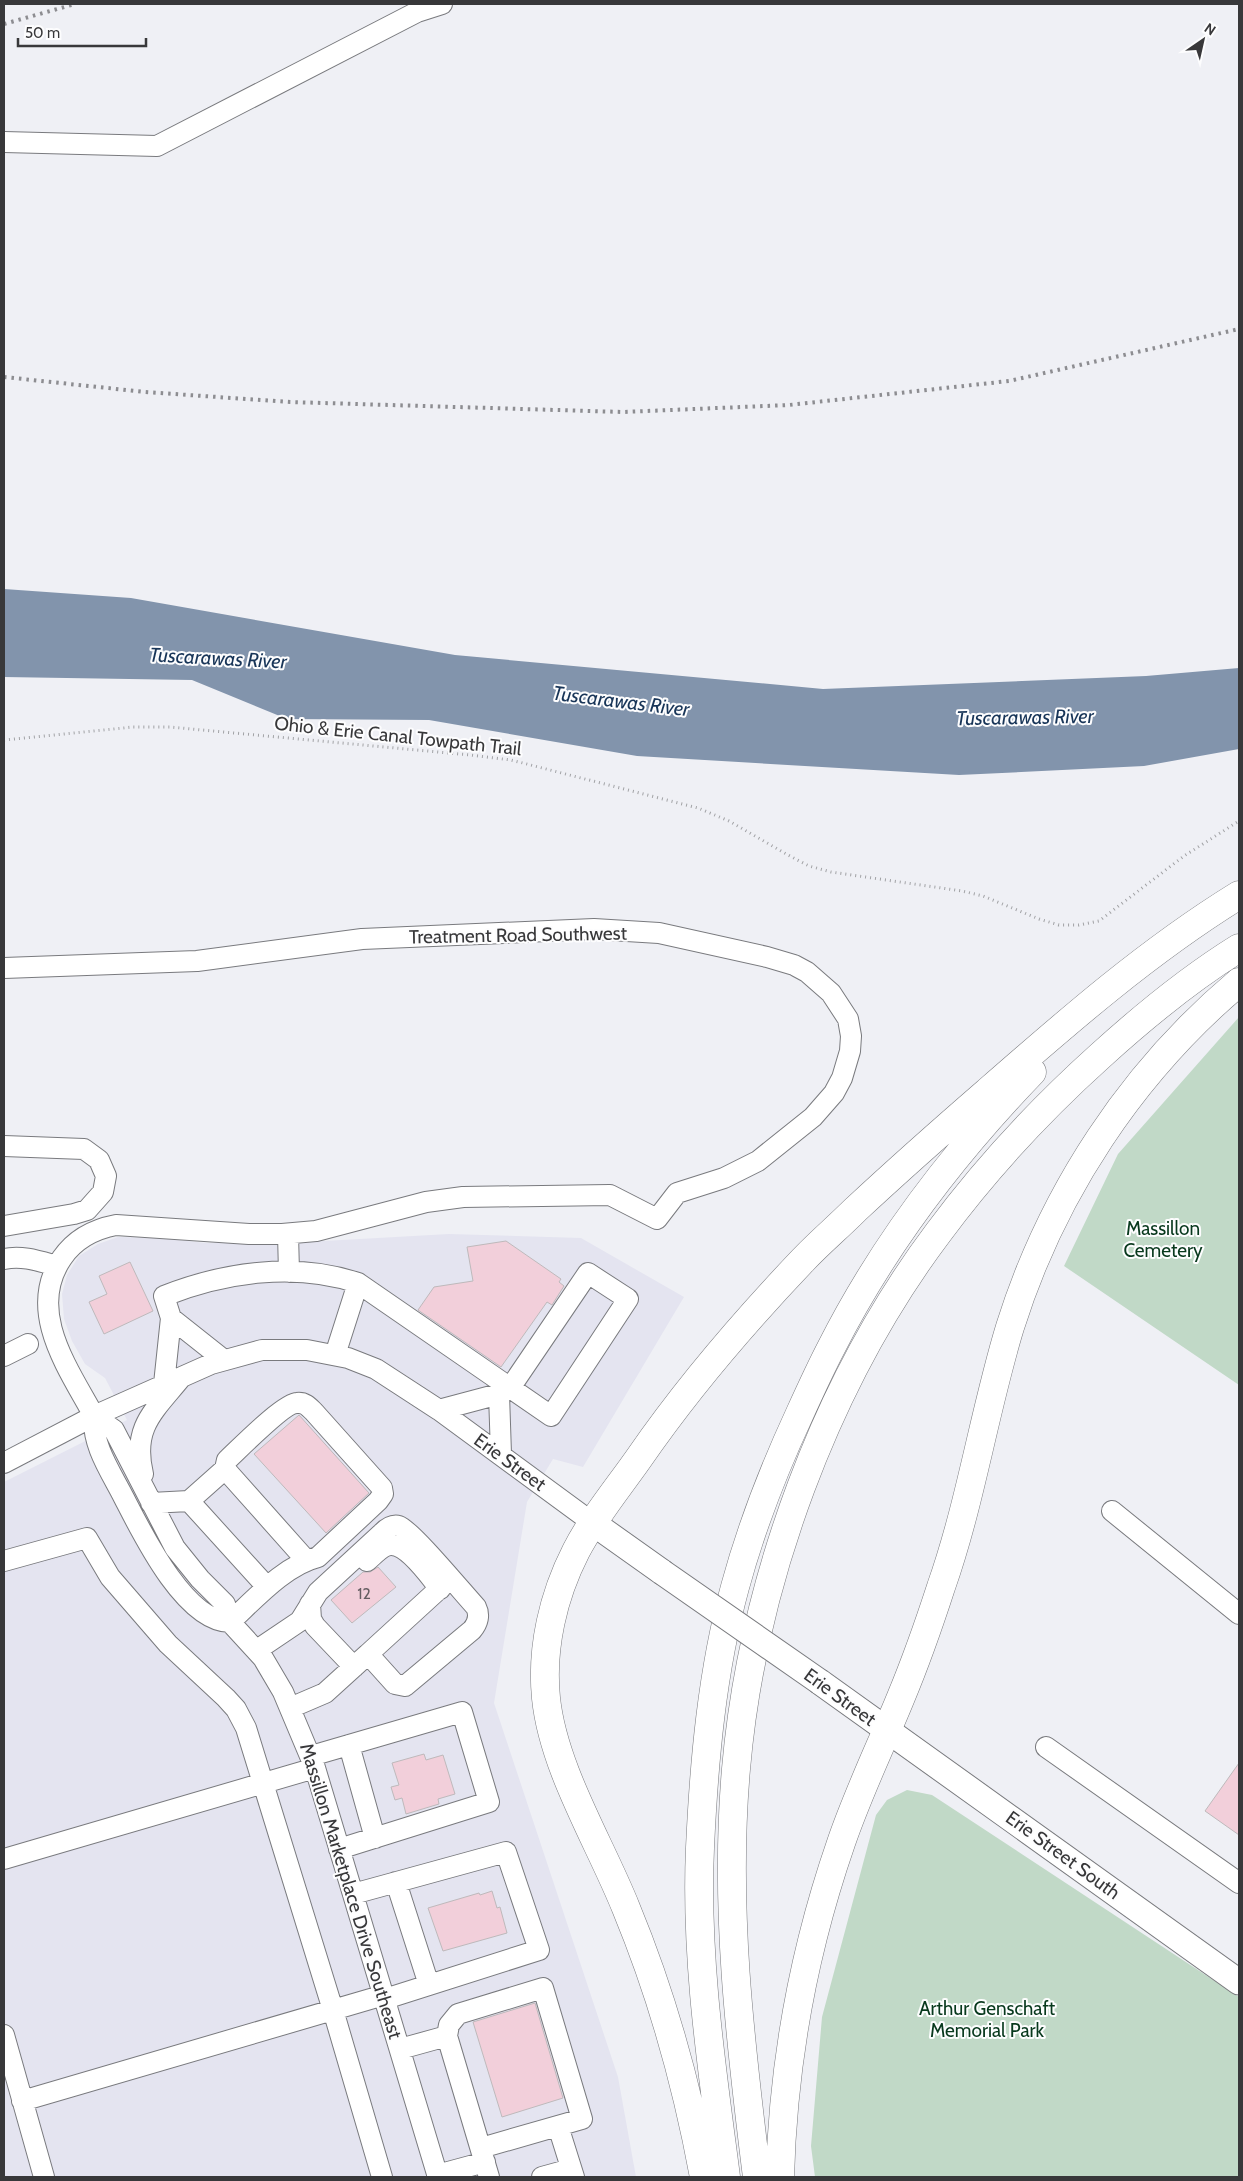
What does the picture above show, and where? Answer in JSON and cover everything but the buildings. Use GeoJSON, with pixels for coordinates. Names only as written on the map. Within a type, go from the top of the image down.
{"type":"FeatureCollection","features":[{"type":"Feature","properties":{"kind":"highway"},"geometry":{"type":"LineString","coordinates":[[704,2177],[690,2107],[674,2045],[655,1984],[618,1888],[561,1760],[548,1711],[544,1673],[550,1622],[566,1574],[577,1550],[593,1523],[662,1424],[734,1334],[806,1257],[902,1167],[1074,1016],[1175,937],[1239,894]]}},
{"type":"Feature","properties":{"kind":"highway"},"geometry":{"type":"LineString","coordinates":[[726,2177],[703,1978],[700,1916],[700,1850],[708,1735],[724,1637],[735,1587],[768,1488],[831,1348],[856,1301],[904,1227],[974,1137],[1030,1074],[1112,1000],[1154,967],[1239,910]]}},
{"type":"Feature","properties":{"kind":"highway"},"geometry":{"type":"LineString","coordinates":[[757,2177],[741,2047],[733,1931],[733,1818],[736,1766],[748,1668],[775,1563],[810,1465],[875,1328],[937,1234],[1001,1154],[1064,1089],[1138,1022],[1179,989],[1239,948]]}},
{"type":"Feature","properties":{"kind":"highway"},"geometry":{"type":"LineString","coordinates":[[780,2177],[798,2006],[822,1902],[841,1840],[917,1655],[942,1584],[957,1537],[1010,1327],[1042,1244],[1076,1175],[1118,1111],[1141,1080],[1193,1023],[1239,982]]}},
{"type":"Feature","properties":{"kind":"main road","name":"Erie Street"},"geometry":{"type":"LineString","coordinates":[[593,1523],[886,1730]]}},
{"type":"Feature","properties":{"kind":"main road","name":"Erie Street South"},"geometry":{"type":"LineString","coordinates":[[886,1730],[1239,1981]]}},
{"type":"Feature","properties":{"kind":"street"},"geometry":{"type":"LineString","coordinates":[[4,142],[157,146],[417,12],[442,4]]}},
{"type":"Feature","properties":{"kind":"street","name":"Treatment Road Southwest"},"geometry":{"type":"LineString","coordinates":[[4,968],[197,962],[362,939],[594,929],[659,933],[766,957],[794,966],[807,972],[831,993],[848,1020],[851,1036],[850,1050],[842,1078],[834,1093],[813,1117],[758,1161],[724,1178],[678,1193],[657,1219],[610,1195],[462,1197],[426,1202],[316,1231],[288,1234],[248,1234],[116,1225],[101,1228],[75,1244],[57,1266],[52,1277],[48,1302],[50,1326],[66,1365],[94,1416]]}},
{"type":"Feature","properties":{"kind":"street"},"geometry":{"type":"LineString","coordinates":[[4,1146],[84,1149],[99,1160],[106,1176],[105,1186],[99,1198],[82,1212],[4,1226]]}},
{"type":"Feature","properties":{"kind":"street"},"geometry":{"type":"LineString","coordinates":[[288,1234],[289,1272]]}},
{"type":"Feature","properties":{"kind":"street"},"geometry":{"type":"LineString","coordinates":[[4,1259],[14,1257],[28,1258],[57,1266]]}},
{"type":"Feature","properties":{"kind":"street"},"geometry":{"type":"LineString","coordinates":[[164,1384],[170,1318],[164,1296],[194,1284],[220,1278],[264,1272],[310,1272],[335,1275],[358,1283],[505,1389],[551,1416],[628,1299],[588,1273],[505,1389],[501,1454]]}},
{"type":"Feature","properties":{"kind":"street"},"geometry":{"type":"LineString","coordinates":[[335,1355],[358,1283]]}},
{"type":"Feature","properties":{"kind":"street"},"geometry":{"type":"LineString","coordinates":[[170,1318],[224,1360]]}},
{"type":"Feature","properties":{"kind":"street"},"geometry":{"type":"LineString","coordinates":[[4,1356],[28,1344]]}},
{"type":"Feature","properties":{"kind":"street","name":"Erie Street"},"geometry":{"type":"LineString","coordinates":[[4,1463],[94,1416],[164,1384],[224,1360],[249,1353],[275,1349],[306,1350],[348,1358],[376,1369],[501,1454],[593,1523]]}},
{"type":"Feature","properties":{"kind":"street"},"geometry":{"type":"LineString","coordinates":[[183,1376],[151,1415],[141,1434],[139,1458],[149,1500],[189,1501],[226,1469],[227,1460],[284,1409],[298,1402],[306,1405],[314,1412],[382,1488],[382,1497],[318,1557],[306,1560],[268,1587],[230,1622]]}},
{"type":"Feature","properties":{"kind":"street"},"geometry":{"type":"LineString","coordinates":[[438,1410],[505,1389]]}},
{"type":"Feature","properties":{"kind":"street","name":"Massillon Marketplace Drive Southeast"},"geometry":{"type":"LineString","coordinates":[[94,1416],[114,1430],[149,1500],[183,1559],[225,1604],[230,1622],[257,1650],[272,1671],[290,1708],[313,1762],[438,2176]]}},
{"type":"Feature","properties":{"kind":"street","name":"Massillon Marketplace Drive Southeast"},"geometry":{"type":"LineString","coordinates":[[94,1416],[96,1443],[156,1558],[172,1580],[207,1615],[218,1621],[230,1622]]}},
{"type":"Feature","properties":{"kind":"street"},"geometry":{"type":"LineString","coordinates":[[226,1469],[306,1560]]}},
{"type":"Feature","properties":{"kind":"street"},"geometry":{"type":"LineString","coordinates":[[189,1501],[268,1587]]}},
{"type":"Feature","properties":{"kind":"street"},"geometry":{"type":"LineString","coordinates":[[1112,1511],[1239,1614]]}},
{"type":"Feature","properties":{"kind":"street"},"geometry":{"type":"LineString","coordinates":[[257,1650],[300,1621],[310,1604],[318,1592],[386,1529],[395,1525],[405,1530],[445,1584],[477,1610],[478,1619],[472,1630],[405,1686],[395,1684],[315,1626],[311,1619],[310,1604]]}},
{"type":"Feature","properties":{"kind":"street"},"geometry":{"type":"LineString","coordinates":[[4,1561],[87,1538],[105,1571],[144,1617],[168,1644],[224,1695],[236,1709],[246,1728],[264,1784],[382,2177]]}},
{"type":"Feature","properties":{"kind":"street"},"geometry":{"type":"LineString","coordinates":[[290,1708],[325,1693],[445,1584]]}},
{"type":"Feature","properties":{"kind":"street"},"geometry":{"type":"LineString","coordinates":[[4,1860],[264,1784],[349,1745],[462,1712],[489,1802],[339,1849]]}},
{"type":"Feature","properties":{"kind":"street"},"geometry":{"type":"LineString","coordinates":[[349,1745],[375,1838]]}},
{"type":"Feature","properties":{"kind":"street"},"geometry":{"type":"LineString","coordinates":[[1046,1747],[1239,1884]]}},
{"type":"Feature","properties":{"kind":"street"},"geometry":{"type":"LineString","coordinates":[[22,2101],[333,2010],[429,1985],[539,1950],[506,1852],[353,1894]]}},
{"type":"Feature","properties":{"kind":"street"},"geometry":{"type":"LineString","coordinates":[[396,1882],[429,1985]]}},
{"type":"Feature","properties":{"kind":"street"},"geometry":{"type":"LineString","coordinates":[[438,2176],[485,2163],[558,2126],[582,2119],[543,1988],[458,2014],[449,2025],[447,2036],[485,2163]]}},
{"type":"Feature","properties":{"kind":"street"},"geometry":{"type":"LineString","coordinates":[[4,2035],[44,2177]]}},
{"type":"Feature","properties":{"kind":"street"},"geometry":{"type":"LineString","coordinates":[[400,2050],[447,2036]]}},
{"type":"Feature","properties":{"kind":"street"},"geometry":{"type":"LineString","coordinates":[[542,2177],[572,2173],[558,2126]]}},
{"type":"Feature","properties":{"kind":"path","name":"Ohio & Erie Canal Towpath Trail"},"geometry":{"type":"LineString","coordinates":[[4,740],[114,729],[170,727],[511,760],[698,808],[729,821],[788,856],[816,868],[859,877],[962,890],[1059,925],[1079,925],[1099,920],[1115,910],[1184,856],[1239,821]]}},
{"type":"Feature","properties":{"kind":"shaded area"},"geometry":{"type":"Polygon","coordinates":[[[449,1234],[581,1238],[684,1297],[583,1467],[553,1459],[527,1502],[494,1703],[618,2077],[636,2177],[4,2177],[4,1482],[127,1420],[105,1378],[85,1364],[72,1341],[64,1319],[62,1294],[67,1275],[79,1256],[98,1244],[118,1237],[160,1238],[206,1243],[324,1241],[449,1234]]]}},
{"type":"Feature","properties":{"kind":"green space","name":"Massillon Cemetery"},"geometry":{"type":"Polygon","coordinates":[[[1239,1017],[1239,1385],[1064,1266],[1118,1154],[1239,1017]]]}},
{"type":"Feature","properties":{"kind":"green space","name":"Arthur Genschaft Memorial Park"},"geometry":{"type":"Polygon","coordinates":[[[907,1790],[932,1795],[1239,1997],[1239,2177],[815,2177],[811,2146],[822,2017],[876,1815],[887,1800],[907,1790]]]}},
{"type":"Feature","properties":{"kind":"water","name":"Tuscarawas River"},"geometry":{"type":"Polygon","coordinates":[[[4,589],[131,598],[455,655],[823,689],[1146,676],[1239,668],[1239,749],[1144,766],[959,775],[637,756],[429,720],[287,719],[192,680],[4,677],[4,589]]]}},
{"type":"Feature","properties":{"kind":"railway"},"geometry":{"type":"LineString","coordinates":[[4,24],[75,4]]}},
{"type":"Feature","properties":{"kind":"railway"},"geometry":{"type":"LineString","coordinates":[[4,377],[145,392],[290,402],[623,412],[789,405],[1009,381],[1239,329]]}}]}
